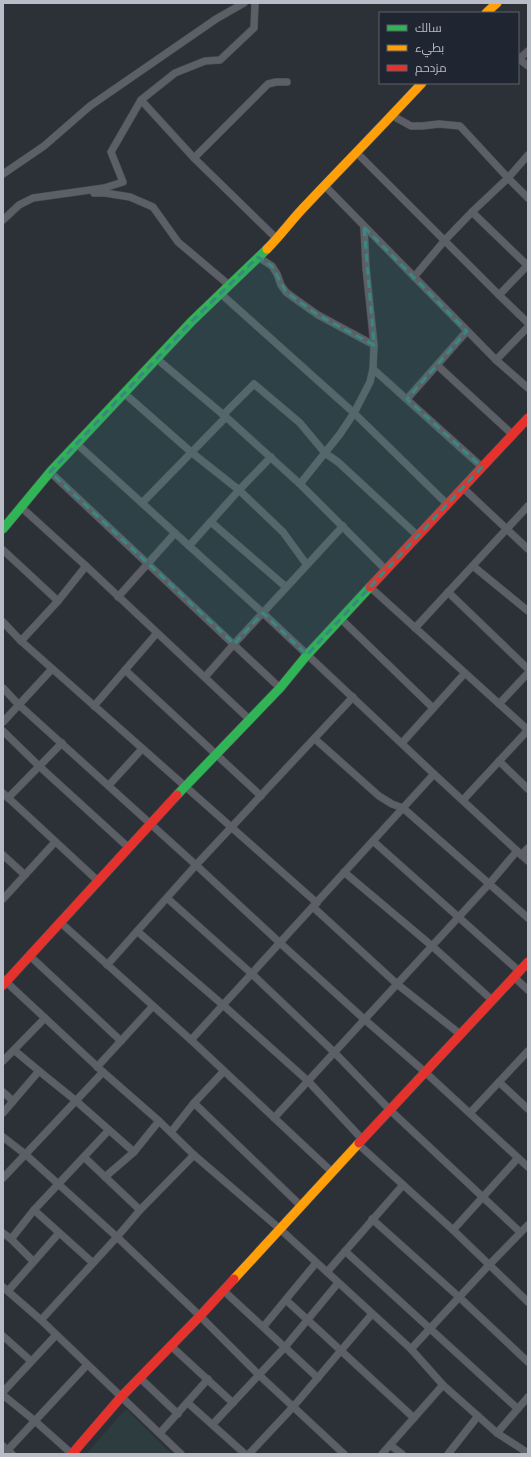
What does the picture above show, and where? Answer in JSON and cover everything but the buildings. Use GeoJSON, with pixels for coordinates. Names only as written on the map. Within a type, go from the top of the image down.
{"type":"FeatureCollection","features":[{"type":"Feature","properties":{"kind":"street"},"geometry":{"type":"LineString","coordinates":[[3,174],[44,146],[90,106],[216,19],[244,3]]}},
{"type":"Feature","properties":{"kind":"street"},"geometry":{"type":"LineString","coordinates":[[3,220],[19,205],[33,198],[104,188],[122,182],[112,152],[141,100],[175,73],[205,61],[220,60],[254,28],[255,3]]}},
{"type":"Feature","properties":{"kind":"street"},"geometry":{"type":"LineString","coordinates":[[487,12],[497,3]]}},
{"type":"Feature","properties":{"kind":"street"},"geometry":{"type":"LineString","coordinates":[[519,57],[528,51]]}},
{"type":"Feature","properties":{"kind":"street"},"geometry":{"type":"LineString","coordinates":[[519,59],[528,66]]}},
{"type":"Feature","properties":{"kind":"street"},"geometry":{"type":"LineString","coordinates":[[194,158],[268,84],[287,82]]}},
{"type":"Feature","properties":{"kind":"street"},"geometry":{"type":"LineString","coordinates":[[3,529],[50,472],[124,393],[192,321],[277,239],[324,185],[357,153],[390,115],[421,84]]}},
{"type":"Feature","properties":{"kind":"street"},"geometry":{"type":"LineString","coordinates":[[141,100],[194,158],[277,239]]}},
{"type":"Feature","properties":{"kind":"street"},"geometry":{"type":"LineString","coordinates":[[390,115],[411,126],[439,124],[460,126],[528,198]]}},
{"type":"Feature","properties":{"kind":"street"},"geometry":{"type":"LineString","coordinates":[[357,153],[528,322]]}},
{"type":"Feature","properties":{"kind":"street"},"geometry":{"type":"LineString","coordinates":[[414,277],[445,240],[508,178],[528,155]]}},
{"type":"Feature","properties":{"kind":"street"},"geometry":{"type":"LineString","coordinates":[[324,185],[496,360],[528,388]]}},
{"type":"Feature","properties":{"kind":"street"},"geometry":{"type":"LineString","coordinates":[[64,194],[105,193],[130,196],[153,207],[178,242],[229,285]]}},
{"type":"Feature","properties":{"kind":"street"},"geometry":{"type":"LineString","coordinates":[[472,212],[528,266],[499,295]]}},
{"type":"Feature","properties":{"kind":"street"},"geometry":{"type":"LineString","coordinates":[[300,484],[354,413],[370,382],[373,369],[374,345],[366,268],[364,227]]}},
{"type":"Feature","properties":{"kind":"street"},"geometry":{"type":"LineString","coordinates":[[258,257],[272,266],[286,292],[318,315],[374,345]]}},
{"type":"Feature","properties":{"kind":"street"},"geometry":{"type":"LineString","coordinates":[[220,293],[354,413],[447,504]]}},
{"type":"Feature","properties":{"kind":"street"},"geometry":{"type":"LineString","coordinates":[[496,360],[528,327]]}},
{"type":"Feature","properties":{"kind":"street"},"geometry":{"type":"LineString","coordinates":[[407,399],[467,331]]}},
{"type":"Feature","properties":{"kind":"street"},"geometry":{"type":"LineString","coordinates":[[157,359],[271,457],[343,526],[386,570]]}},
{"type":"Feature","properties":{"kind":"street"},"geometry":{"type":"LineString","coordinates":[[437,365],[513,435]]}},
{"type":"Feature","properties":{"kind":"street"},"geometry":{"type":"LineString","coordinates":[[373,369],[482,467]]}},
{"type":"Feature","properties":{"kind":"street"},"geometry":{"type":"LineString","coordinates":[[142,503],[254,384],[300,423],[325,453],[338,462],[418,536]]}},
{"type":"Feature","properties":{"kind":"street"},"geometry":{"type":"LineString","coordinates":[[124,393],[191,452],[239,490],[283,532],[307,565]]}},
{"type":"Feature","properties":{"kind":"street"},"geometry":{"type":"LineString","coordinates":[[528,418],[307,655],[280,688],[185,786],[152,824],[30,956],[4,982],[159,1121],[194,1155],[280,1229],[327,1272],[411,1349],[443,1385],[496,1433],[528,1454]]}},
{"type":"Feature","properties":{"kind":"street"},"geometry":{"type":"LineString","coordinates":[[77,444],[263,613],[528,861]]}},
{"type":"Feature","properties":{"kind":"street"},"geometry":{"type":"LineString","coordinates":[[189,546],[271,457]]}},
{"type":"Feature","properties":{"kind":"street"},"geometry":{"type":"LineString","coordinates":[[50,472],[280,688]]}},
{"type":"Feature","properties":{"kind":"street"},"geometry":{"type":"LineString","coordinates":[[463,488],[528,549]]}},
{"type":"Feature","properties":{"kind":"street"},"geometry":{"type":"LineString","coordinates":[[415,628],[528,506]]}},
{"type":"Feature","properties":{"kind":"street"},"geometry":{"type":"LineString","coordinates":[[21,507],[249,719]]}},
{"type":"Feature","properties":{"kind":"street"},"geometry":{"type":"LineString","coordinates":[[211,522],[286,587]]}},
{"type":"Feature","properties":{"kind":"street"},"geometry":{"type":"LineString","coordinates":[[204,677],[343,526]]}},
{"type":"Feature","properties":{"kind":"street"},"geometry":{"type":"LineString","coordinates":[[118,597],[175,533]]}},
{"type":"Feature","properties":{"kind":"street"},"geometry":{"type":"LineString","coordinates":[[3,550],[58,601]]}},
{"type":"Feature","properties":{"kind":"street"},"geometry":{"type":"LineString","coordinates":[[21,641],[58,601],[86,566]]}},
{"type":"Feature","properties":{"kind":"street"},"geometry":{"type":"LineString","coordinates":[[473,566],[528,612]]}},
{"type":"Feature","properties":{"kind":"street"},"geometry":{"type":"LineString","coordinates":[[370,587],[528,730],[463,800]]}},
{"type":"Feature","properties":{"kind":"street"},"geometry":{"type":"LineString","coordinates":[[448,592],[528,669]]}},
{"type":"Feature","properties":{"kind":"street"},"geometry":{"type":"LineString","coordinates":[[341,619],[433,708]]}},
{"type":"Feature","properties":{"kind":"street"},"geometry":{"type":"LineString","coordinates":[[3,622],[21,641],[52,669],[232,827],[397,984],[460,1034]]}},
{"type":"Feature","properties":{"kind":"street"},"geometry":{"type":"LineString","coordinates":[[94,706],[156,633]]}},
{"type":"Feature","properties":{"kind":"street"},"geometry":{"type":"LineString","coordinates":[[3,722],[52,669]]}},
{"type":"Feature","properties":{"kind":"street"},"geometry":{"type":"LineString","coordinates":[[126,670],[261,796]]}},
{"type":"Feature","properties":{"kind":"street"},"geometry":{"type":"LineString","coordinates":[[402,743],[464,673]]}},
{"type":"Feature","properties":{"kind":"street"},"geometry":{"type":"LineString","coordinates":[[499,704],[528,673]]}},
{"type":"Feature","properties":{"kind":"street"},"geometry":{"type":"LineString","coordinates":[[3,688],[279,942],[425,1072],[528,1167]]}},
{"type":"Feature","properties":{"kind":"street"},"geometry":{"type":"LineString","coordinates":[[107,965],[196,865],[353,697]]}},
{"type":"Feature","properties":{"kind":"street"},"geometry":{"type":"LineString","coordinates":[[3,731],[129,848]]}},
{"type":"Feature","properties":{"kind":"street"},"geometry":{"type":"LineString","coordinates":[[315,739],[379,796],[392,804],[403,808],[528,918]]}},
{"type":"Feature","properties":{"kind":"street"},"geometry":{"type":"LineString","coordinates":[[62,743],[6,796],[98,881]]}},
{"type":"Feature","properties":{"kind":"street"},"geometry":{"type":"LineString","coordinates":[[109,785],[142,749]]}},
{"type":"Feature","properties":{"kind":"street"},"geometry":{"type":"LineString","coordinates":[[500,761],[528,789]]}},
{"type":"Feature","properties":{"kind":"street"},"geometry":{"type":"LineString","coordinates":[[191,1040],[434,774]]}},
{"type":"Feature","properties":{"kind":"street"},"geometry":{"type":"LineString","coordinates":[[373,841],[459,916],[517,974],[528,990]]}},
{"type":"Feature","properties":{"kind":"street"},"geometry":{"type":"LineString","coordinates":[[3,899],[55,842]]}},
{"type":"Feature","properties":{"kind":"street"},"geometry":{"type":"LineString","coordinates":[[274,1118],[489,884],[519,853],[528,848]]}},
{"type":"Feature","properties":{"kind":"street"},"geometry":{"type":"LineString","coordinates":[[3,855],[25,875]]}},
{"type":"Feature","properties":{"kind":"street"},"geometry":{"type":"LineString","coordinates":[[344,872],[432,946],[492,1000]]}},
{"type":"Feature","properties":{"kind":"street"},"geometry":{"type":"LineString","coordinates":[[167,898],[252,974],[334,1052],[390,1110],[520,1232]]}},
{"type":"Feature","properties":{"kind":"street"},"geometry":{"type":"LineString","coordinates":[[60,922],[191,1040],[332,1172]]}},
{"type":"Feature","properties":{"kind":"street"},"geometry":{"type":"LineString","coordinates":[[137,931],[308,1081],[360,1142],[403,1185],[528,1302]]}},
{"type":"Feature","properties":{"kind":"street"},"geometry":{"type":"LineString","coordinates":[[30,956],[121,1041]]}},
{"type":"Feature","properties":{"kind":"street"},"geometry":{"type":"LineString","coordinates":[[3,1395],[72,1454],[122,1397],[224,1291],[332,1172],[528,962]]}},
{"type":"Feature","properties":{"kind":"street"},"geometry":{"type":"LineString","coordinates":[[3,1178],[75,1100],[121,1041],[153,1006]]}},
{"type":"Feature","properties":{"kind":"street"},"geometry":{"type":"LineString","coordinates":[[3,1061],[44,1018]]}},
{"type":"Feature","properties":{"kind":"street"},"geometry":{"type":"LineString","coordinates":[[14,1050],[75,1100],[134,1152]]}},
{"type":"Feature","properties":{"kind":"street"},"geometry":{"type":"LineString","coordinates":[[470,1113],[528,1052]]}},
{"type":"Feature","properties":{"kind":"street"},"geometry":{"type":"LineString","coordinates":[[3,1113],[39,1071]]}},
{"type":"Feature","properties":{"kind":"street"},"geometry":{"type":"LineString","coordinates":[[170,1132],[194,1103],[224,1071]]}},
{"type":"Feature","properties":{"kind":"street"},"geometry":{"type":"LineString","coordinates":[[499,1082],[528,1109]]}},
{"type":"Feature","properties":{"kind":"street"},"geometry":{"type":"LineString","coordinates":[[3,1092],[13,1101]]}},
{"type":"Feature","properties":{"kind":"street"},"geometry":{"type":"LineString","coordinates":[[194,1103],[301,1206]]}},
{"type":"Feature","properties":{"kind":"street"},"geometry":{"type":"LineString","coordinates":[[105,1177],[134,1152],[159,1121]]}},
{"type":"Feature","properties":{"kind":"street"},"geometry":{"type":"LineString","coordinates":[[12,1239],[34,1210],[109,1130]]}},
{"type":"Feature","properties":{"kind":"street"},"geometry":{"type":"LineString","coordinates":[[3,1137],[26,1154],[117,1237],[259,1375],[344,1454]]}},
{"type":"Feature","properties":{"kind":"street"},"geometry":{"type":"LineString","coordinates":[[41,1320],[140,1210],[194,1155]]}},
{"type":"Feature","properties":{"kind":"street"},"geometry":{"type":"LineString","coordinates":[[84,1157],[140,1210]]}},
{"type":"Feature","properties":{"kind":"street"},"geometry":{"type":"LineString","coordinates":[[452,1230],[518,1158]]}},
{"type":"Feature","properties":{"kind":"street"},"geometry":{"type":"LineString","coordinates":[[327,1272],[403,1185]]}},
{"type":"Feature","properties":{"kind":"street"},"geometry":{"type":"LineString","coordinates":[[34,1210],[93,1263]]}},
{"type":"Feature","properties":{"kind":"street"},"geometry":{"type":"LineString","coordinates":[[372,1220],[459,1297],[528,1362]]}},
{"type":"Feature","properties":{"kind":"street"},"geometry":{"type":"LineString","coordinates":[[411,1349],[528,1225]]}},
{"type":"Feature","properties":{"kind":"street"},"geometry":{"type":"LineString","coordinates":[[3,1233],[12,1239],[34,1261]]}},
{"type":"Feature","properties":{"kind":"street"},"geometry":{"type":"LineString","coordinates":[[59,1233],[34,1261],[5,1289],[41,1320],[181,1454]]}},
{"type":"Feature","properties":{"kind":"street"},"geometry":{"type":"LineString","coordinates":[[345,1251],[518,1409]]}},
{"type":"Feature","properties":{"kind":"street"},"geometry":{"type":"LineString","coordinates":[[264,1326],[316,1263]]}},
{"type":"Feature","properties":{"kind":"street"},"geometry":{"type":"LineString","coordinates":[[213,1424],[285,1347],[338,1283]]}},
{"type":"Feature","properties":{"kind":"street"},"geometry":{"type":"LineString","coordinates":[[224,1291],[264,1326],[318,1378]]}},
{"type":"Feature","properties":{"kind":"street"},"geometry":{"type":"LineString","coordinates":[[286,1300],[414,1418]]}},
{"type":"Feature","properties":{"kind":"street"},"geometry":{"type":"LineString","coordinates":[[249,1454],[293,1407],[372,1314]]}},
{"type":"Feature","properties":{"kind":"street"},"geometry":{"type":"LineString","coordinates":[[3,1392],[56,1335]]}},
{"type":"Feature","properties":{"kind":"street"},"geometry":{"type":"LineString","coordinates":[[4,1340],[31,1362]]}},
{"type":"Feature","properties":{"kind":"street"},"geometry":{"type":"LineString","coordinates":[[172,1346],[233,1403]]}},
{"type":"Feature","properties":{"kind":"street"},"geometry":{"type":"LineString","coordinates":[[7,1451],[87,1365]]}},
{"type":"Feature","properties":{"kind":"street"},"geometry":{"type":"LineString","coordinates":[[140,1378],[178,1414]]}},
{"type":"Feature","properties":{"kind":"street"},"geometry":{"type":"LineString","coordinates":[[160,1433],[208,1379]]}},
{"type":"Feature","properties":{"kind":"street"},"geometry":{"type":"LineString","coordinates":[[382,1454],[443,1385]]}},
{"type":"Feature","properties":{"kind":"street"},"geometry":{"type":"LineString","coordinates":[[496,1433],[528,1398]]}},
{"type":"Feature","properties":{"kind":"street"},"geometry":{"type":"LineString","coordinates":[[188,1403],[245,1454]]}},
{"type":"Feature","properties":{"kind":"street"},"geometry":{"type":"LineString","coordinates":[[452,1452],[478,1416]]}},
{"type":"Feature","properties":{"kind":"street"},"geometry":{"type":"LineString","coordinates":[[390,1445],[402,1454]]}},
{"type":"Feature","properties":{"kind":"highlighted area"},"geometry":{"type":"Polygon","coordinates":[[[364,227],[467,331],[407,399],[482,467],[307,655],[263,613],[234,644],[50,472],[192,321],[258,257],[272,266],[286,292],[318,315],[374,345],[364,227]]]}},
{"type":"Feature","properties":{"kind":"shaded area"},"geometry":{"type":"Polygon","coordinates":[[[126,1409],[172,1454],[86,1454],[126,1409]]]}},
{"type":"Feature","properties":{"kind":"traffic: fast"},"geometry":{"type":"LineString","coordinates":[[3,529],[51,471],[192,321],[267,249]]}},
{"type":"Feature","properties":{"kind":"traffic: fast"},"geometry":{"type":"LineString","coordinates":[[177,795],[280,688],[307,655],[370,587]]}},
{"type":"Feature","properties":{"kind":"traffic: slow"},"geometry":{"type":"LineString","coordinates":[[487,12],[497,3]]}},
{"type":"Feature","properties":{"kind":"traffic: slow"},"geometry":{"type":"LineString","coordinates":[[267,249],[421,84]]}},
{"type":"Feature","properties":{"kind":"traffic: slow"},"geometry":{"type":"LineString","coordinates":[[234,1279],[359,1143]]}},
{"type":"Feature","properties":{"kind":"traffic: jam"},"geometry":{"type":"LineString","coordinates":[[370,587],[528,418]]}},
{"type":"Feature","properties":{"kind":"traffic: jam"},"geometry":{"type":"LineString","coordinates":[[3,985],[177,795]]}},
{"type":"Feature","properties":{"kind":"traffic: jam"},"geometry":{"type":"LineString","coordinates":[[359,1143],[528,962]]}},
{"type":"Feature","properties":{"kind":"traffic: jam"},"geometry":{"type":"LineString","coordinates":[[72,1454],[121,1397],[234,1279]]}}]}
